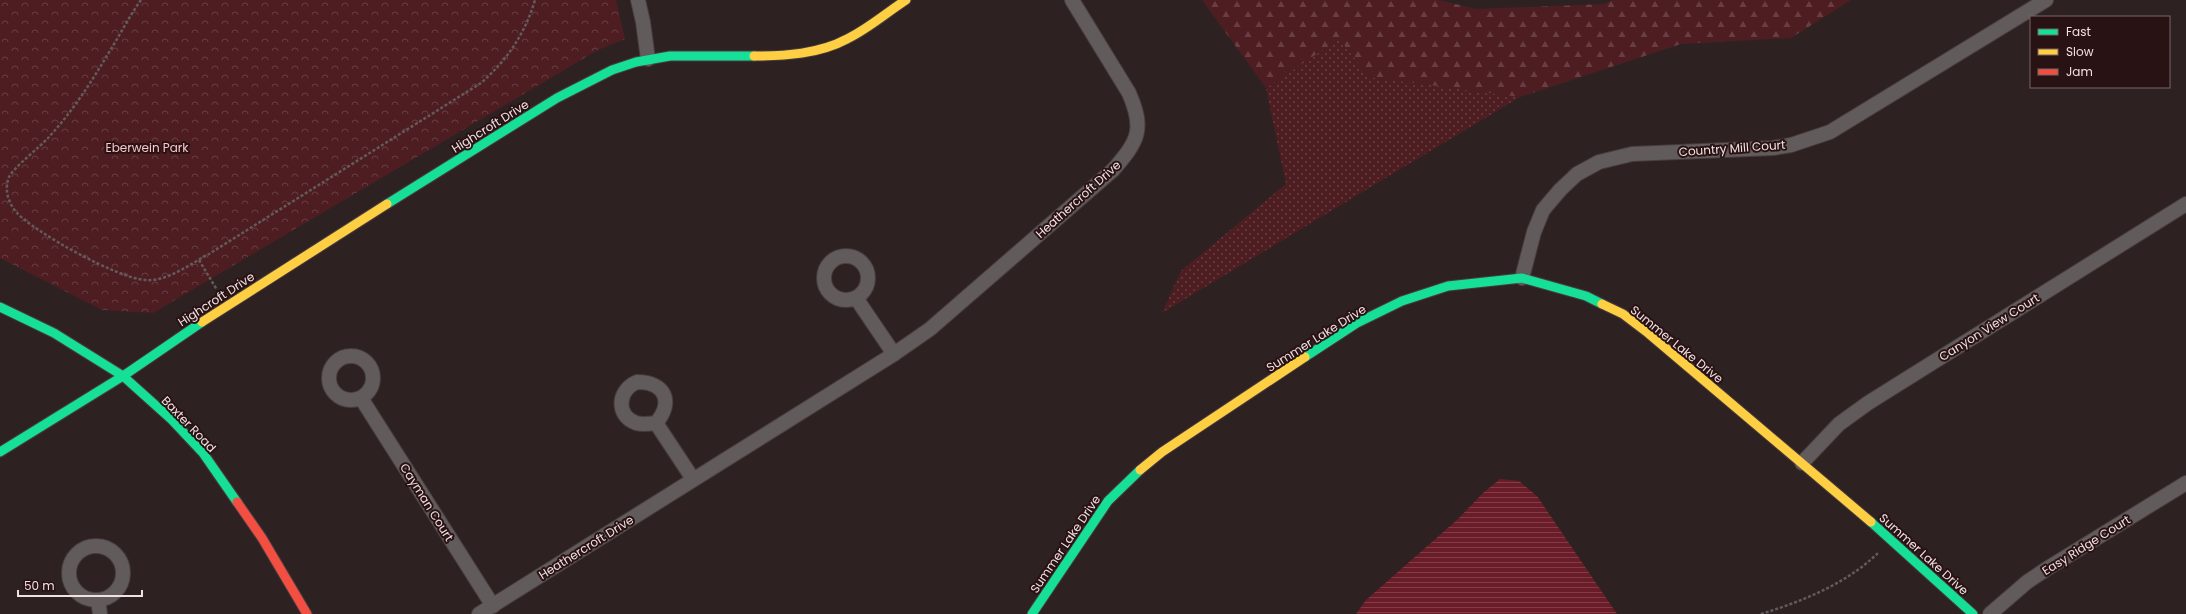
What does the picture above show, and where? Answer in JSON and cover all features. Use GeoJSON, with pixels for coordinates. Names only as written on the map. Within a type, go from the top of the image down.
{"type":"FeatureCollection","features":[{"type":"Feature","properties":{"kind":"street"},"geometry":{"type":"LineString","coordinates":[[638,0],[643,22],[648,59]]}},
{"type":"Feature","properties":{"kind":"street","name":"Highcroft Drive"},"geometry":{"type":"LineString","coordinates":[[0,452],[123,376],[226,306],[557,98],[609,71],[648,59],[702,55],[784,56],[827,48],[854,35],[906,0]]}},
{"type":"Feature","properties":{"kind":"street","name":"Heathercroft Drive"},"geometry":{"type":"LineString","coordinates":[[479,614],[894,354],[930,329],[1113,170],[1131,149],[1138,133],[1136,109],[1130,93],[1072,0]]}},
{"type":"Feature","properties":{"kind":"street","name":"Country Mill Court"},"geometry":{"type":"LineString","coordinates":[[1522,278],[1534,232],[1543,210],[1560,190],[1582,171],[1599,162],[1632,154],[1773,148],[1791,145],[1830,132],[2046,0]]}},
{"type":"Feature","properties":{"kind":"street","name":"Canyon View Court"},"geometry":{"type":"LineString","coordinates":[[1802,463],[1839,424],[1868,403],[2186,204]]}},
{"type":"Feature","properties":{"kind":"street","name":"Summer Lake Drive"},"geometry":{"type":"LineString","coordinates":[[1032,614],[1108,501],[1122,485],[1162,452],[1357,323],[1402,301],[1448,286],[1522,278],[1586,296],[1623,314],[1648,333],[1802,463],[1973,614]]}},
{"type":"Feature","properties":{"kind":"street"},"geometry":{"type":"LineString","coordinates":[[856,298],[894,354]]}},
{"type":"Feature","properties":{"kind":"street","name":"Baxter Road"},"geometry":{"type":"LineString","coordinates":[[0,307],[54,333],[123,376],[172,420],[203,453],[262,538],[307,614]]}},
{"type":"Feature","properties":{"kind":"street","name":"Cayman Court"},"geometry":{"type":"LineString","coordinates":[[361,398],[493,606]]}},
{"type":"Feature","properties":{"kind":"street"},"geometry":{"type":"LineString","coordinates":[[656,423],[693,479]]}},
{"type":"Feature","properties":{"kind":"street","name":"Easy Ridge Court"},"geometry":{"type":"LineString","coordinates":[[1990,614],[2027,582],[2186,482]]}},
{"type":"Feature","properties":{"kind":"path"},"geometry":{"type":"LineString","coordinates":[[141,0],[86,91],[47,139],[10,176],[6,191],[8,199],[16,213],[61,244],[126,276],[145,280],[157,279],[179,271],[199,260],[481,83],[500,66],[521,37],[535,0]]}},
{"type":"Feature","properties":{"kind":"path"},"geometry":{"type":"LineString","coordinates":[[199,260],[226,306]]}},
{"type":"Feature","properties":{"kind":"path"},"geometry":{"type":"LineString","coordinates":[[1761,614],[1783,607],[1836,584],[1862,568],[1878,553]]}},
{"type":"Feature","properties":{"kind":"green space","name":"Eberwein Park"},"geometry":{"type":"Polygon","coordinates":[[[0,0],[616,0],[625,39],[598,50],[153,313],[102,310],[0,258],[0,0]]]}},
{"type":"Feature","properties":{"kind":"green space"},"geometry":{"type":"Polygon","coordinates":[[[1202,0],[1439,0],[1476,9],[1604,4],[1613,0],[1851,0],[1791,38],[1681,44],[1520,97],[1370,77],[1339,39],[1266,88],[1202,0]]]}},
{"type":"Feature","properties":{"kind":"green space"},"geometry":{"type":"Polygon","coordinates":[[[1339,39],[1370,77],[1520,97],[1162,313],[1181,271],[1286,184],[1266,88],[1339,39]]]}},
{"type":"Feature","properties":{"kind":"shaded area"},"geometry":{"type":"Polygon","coordinates":[[[1500,479],[1519,481],[1537,496],[1617,614],[1356,614],[1366,600],[1458,519],[1483,493],[1500,479]]]}},
{"type":"Feature","properties":{"kind":"traffic: fast"},"geometry":{"type":"LineString","coordinates":[[387,204],[557,98],[612,70],[636,62],[670,56],[754,56]]}},
{"type":"Feature","properties":{"kind":"traffic: fast"},"geometry":{"type":"LineString","coordinates":[[1305,357],[1357,323],[1402,301],[1448,286],[1522,278],[1586,296],[1602,304]]}},
{"type":"Feature","properties":{"kind":"traffic: fast"},"geometry":{"type":"LineString","coordinates":[[0,307],[54,333],[123,376],[172,420],[203,453],[237,502]]}},
{"type":"Feature","properties":{"kind":"traffic: fast"},"geometry":{"type":"LineString","coordinates":[[0,452],[123,376],[202,322]]}},
{"type":"Feature","properties":{"kind":"traffic: fast"},"geometry":{"type":"LineString","coordinates":[[1032,614],[1108,501],[1140,470]]}},
{"type":"Feature","properties":{"kind":"traffic: fast"},"geometry":{"type":"LineString","coordinates":[[1871,522],[1973,614]]}},
{"type":"Feature","properties":{"kind":"traffic: slow"},"geometry":{"type":"LineString","coordinates":[[754,56],[802,53],[836,44],[862,31],[906,0]]}},
{"type":"Feature","properties":{"kind":"traffic: slow"},"geometry":{"type":"LineString","coordinates":[[202,322],[387,204]]}},
{"type":"Feature","properties":{"kind":"traffic: slow"},"geometry":{"type":"LineString","coordinates":[[1602,304],[1623,314],[1648,333],[1871,522]]}},
{"type":"Feature","properties":{"kind":"traffic: slow"},"geometry":{"type":"LineString","coordinates":[[1140,470],[1162,452],[1305,357]]}},
{"type":"Feature","properties":{"kind":"traffic: jam"},"geometry":{"type":"LineString","coordinates":[[237,502],[262,538],[307,614]]}}]}
